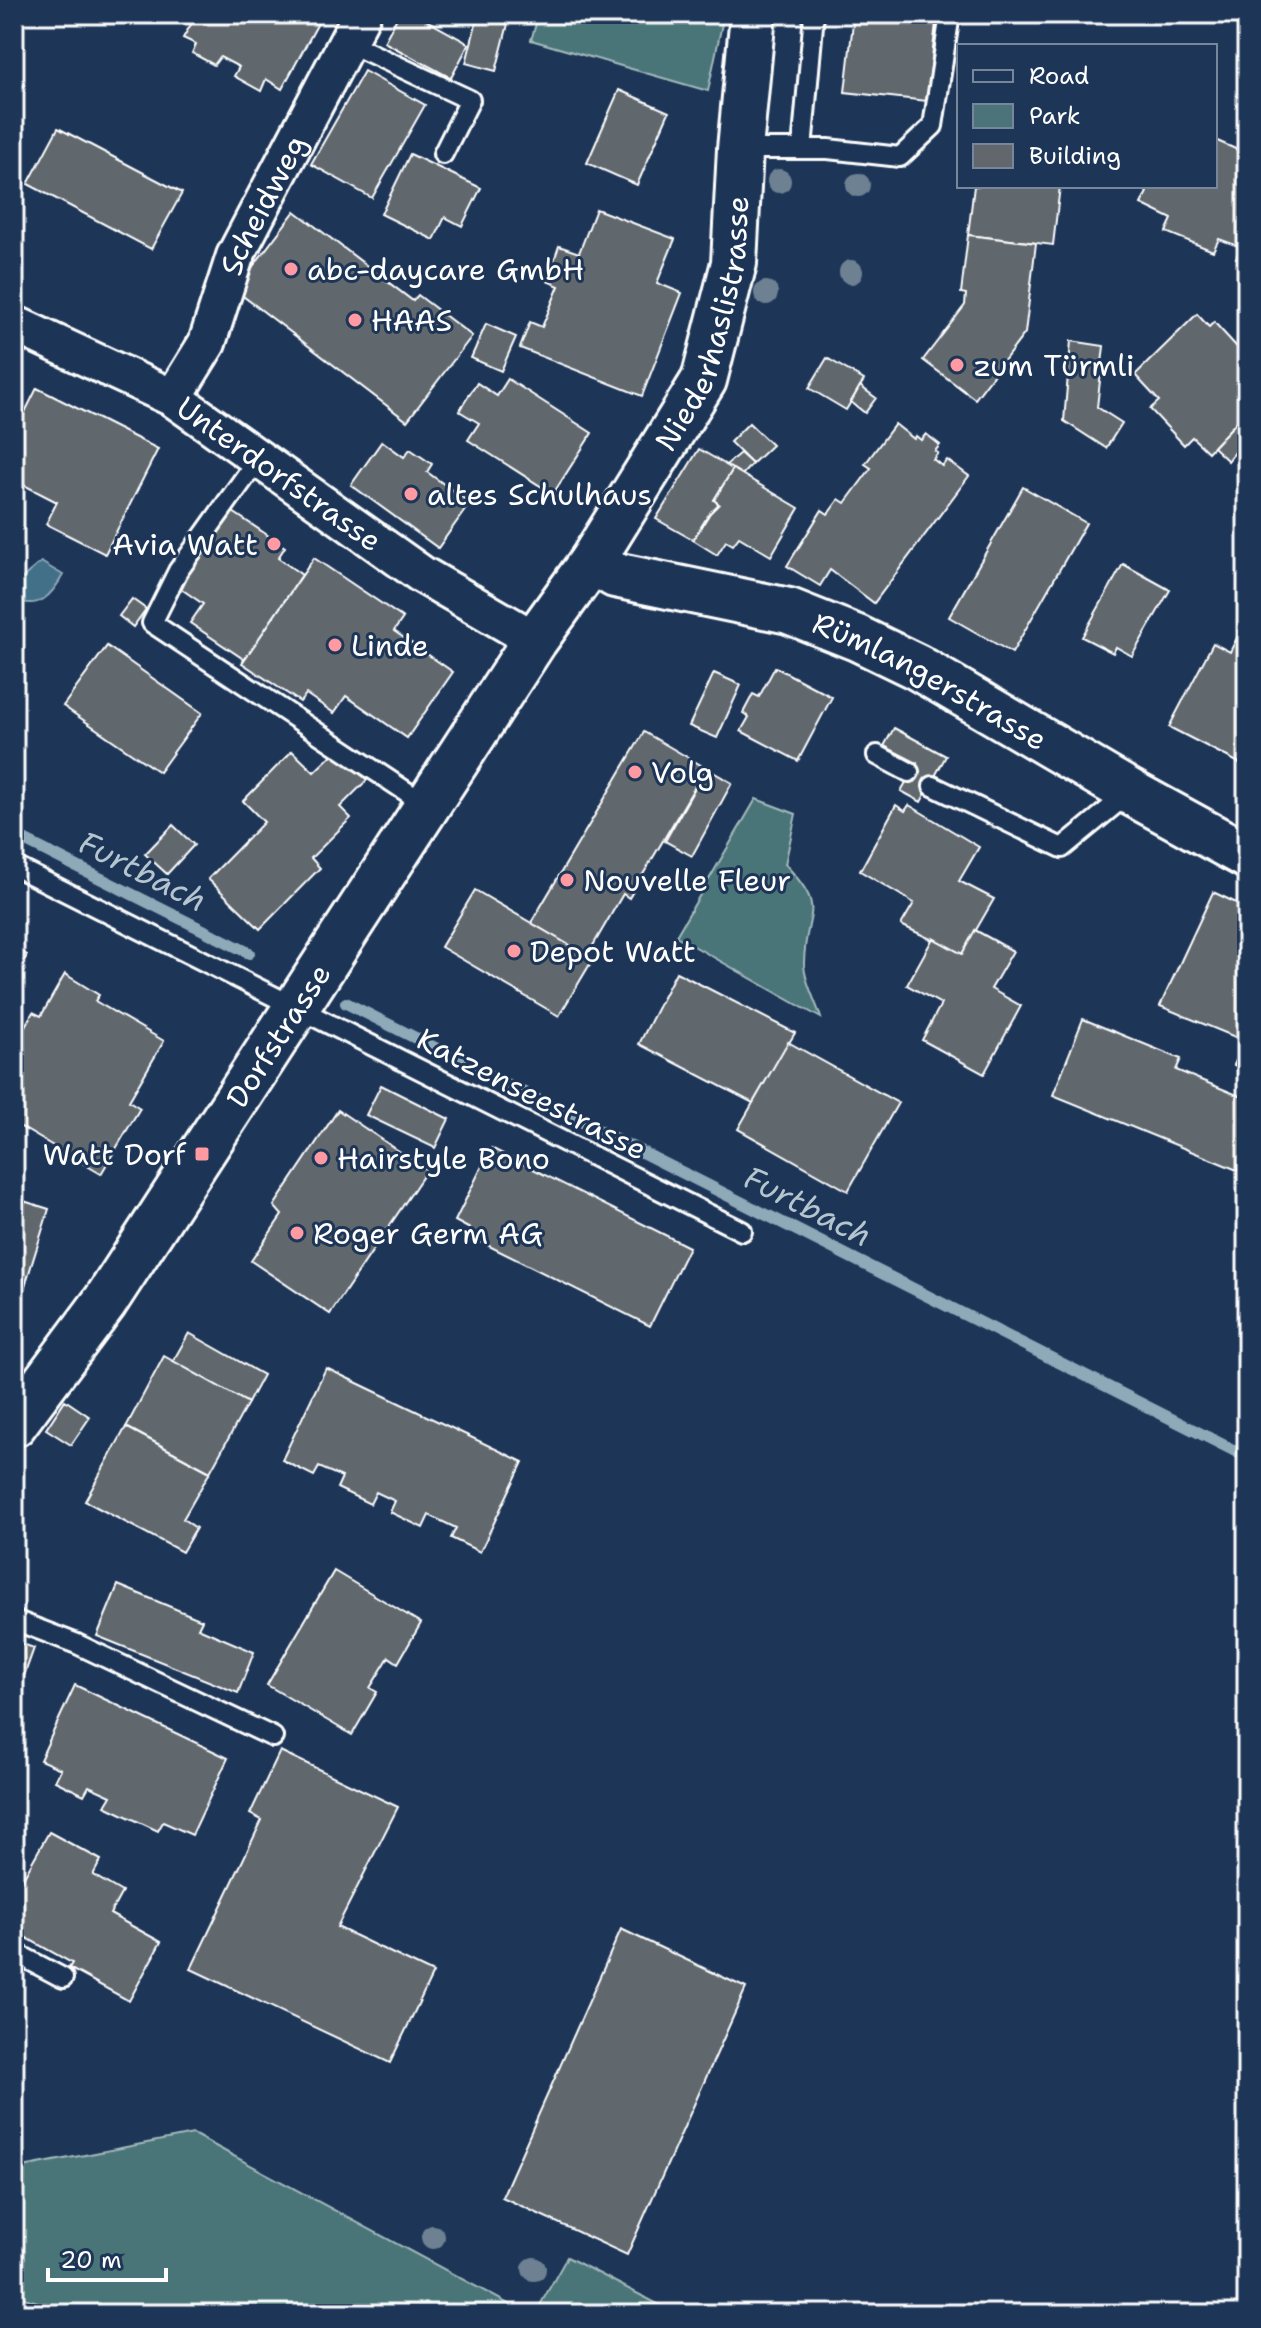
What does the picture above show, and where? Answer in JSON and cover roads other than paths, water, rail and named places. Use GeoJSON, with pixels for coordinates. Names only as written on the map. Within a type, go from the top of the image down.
{"type":"FeatureCollection","features":[{"type":"Feature","properties":{"kind":"street","name":"Niederhaslistrasse"},"geometry":{"type":"LineString","coordinates":[[535,640],[592,561],[704,380],[734,263],[740,149],[753,14]]}},
{"type":"Feature","properties":{"kind":"street","name":"Scheidweg"},"geometry":{"type":"LineString","coordinates":[[173,398],[207,343],[235,256],[355,28]]}},
{"type":"Feature","properties":{"kind":"street","name":"Unterdorfstrasse"},"geometry":{"type":"LineString","coordinates":[[14,324],[173,398],[421,574],[535,640]]}},
{"type":"Feature","properties":{"kind":"street","name":"Rümlangerstrasse"},"geometry":{"type":"LineString","coordinates":[[592,561],[615,575],[789,611],[857,638],[917,667],[1130,792],[1247,856]]}},
{"type":"Feature","properties":{"kind":"street","name":"Dorfstrasse"},"geometry":{"type":"LineString","coordinates":[[14,1424],[105,1302],[535,640]]}},
{"type":"Feature","properties":{"kind":"lane"},"geometry":{"type":"LineString","coordinates":[[802,149],[814,14]]}},
{"type":"Feature","properties":{"kind":"lane"},"geometry":{"type":"LineString","coordinates":[[740,149],[828,149],[900,157],[933,126],[950,14]]}},
{"type":"Feature","properties":{"kind":"lane"},"geometry":{"type":"LineString","coordinates":[[355,28],[470,100],[443,154]]}},
{"type":"Feature","properties":{"kind":"lane"},"geometry":{"type":"LineString","coordinates":[[258,459],[178,571],[152,623],[428,806]]}},
{"type":"Feature","properties":{"kind":"lane"},"geometry":{"type":"LineString","coordinates":[[877,755],[909,772]]}},
{"type":"Feature","properties":{"kind":"lane"},"geometry":{"type":"LineString","coordinates":[[933,786],[1062,848],[1130,792]]}},
{"type":"Feature","properties":{"kind":"lane","name":"Katzenseestrasse"},"geometry":{"type":"LineString","coordinates":[[14,866],[742,1231]]}},
{"type":"Feature","properties":{"kind":"lane"},"geometry":{"type":"LineString","coordinates":[[14,1620],[77,1644],[273,1737]]}},
{"type":"Feature","properties":{"kind":"lane"},"geometry":{"type":"LineString","coordinates":[[14,1952],[63,1978]]}},
{"type":"Feature","properties":{"kind":"lane"},"geometry":{"type":"LineString","coordinates":[[14,2312],[20,2314]]}},
{"type":"Feature","properties":{"kind":"water"},"geometry":{"type":"Polygon","coordinates":[[[41,562],[63,575],[54,589],[37,602],[14,598],[20,582],[41,562]]]}},
{"type":"Feature","properties":{"kind":"waterway","name":"Furtbach"},"geometry":{"type":"LineString","coordinates":[[14,835],[249,953]]}},
{"type":"Feature","properties":{"kind":"waterway","name":"Furtbach"},"geometry":{"type":"LineString","coordinates":[[346,1003],[1247,1457]]}},
{"type":"Feature","properties":{"kind":"place","name":"abc-daycare GmbH"},"geometry":{"type":"Point","coordinates":[291,269]}},
{"type":"Feature","properties":{"kind":"place","name":"HAAS"},"geometry":{"type":"Point","coordinates":[355,320]}},
{"type":"Feature","properties":{"kind":"place","name":"zum Türmli"},"geometry":{"type":"Point","coordinates":[957,365]}},
{"type":"Feature","properties":{"kind":"place","name":"altes Schulhaus"},"geometry":{"type":"Point","coordinates":[411,494]}},
{"type":"Feature","properties":{"kind":"place","name":"Avia Watt"},"geometry":{"type":"Point","coordinates":[274,544]}},
{"type":"Feature","properties":{"kind":"place","name":"Linde"},"geometry":{"type":"Point","coordinates":[335,645]}},
{"type":"Feature","properties":{"kind":"place","name":"Volg"},"geometry":{"type":"Point","coordinates":[635,772]}},
{"type":"Feature","properties":{"kind":"place","name":"Nouvelle Fleur"},"geometry":{"type":"Point","coordinates":[567,880]}},
{"type":"Feature","properties":{"kind":"place","name":"Depot Watt"},"geometry":{"type":"Point","coordinates":[514,951]}},
{"type":"Feature","properties":{"kind":"place","name":"Watt Dorf"},"geometry":{"type":"Point","coordinates":[202,1154]}},
{"type":"Feature","properties":{"kind":"place","name":"Hairstyle Bono"},"geometry":{"type":"Point","coordinates":[321,1158]}},
{"type":"Feature","properties":{"kind":"place","name":"Roger Germ AG"},"geometry":{"type":"Point","coordinates":[297,1233]}}]}
